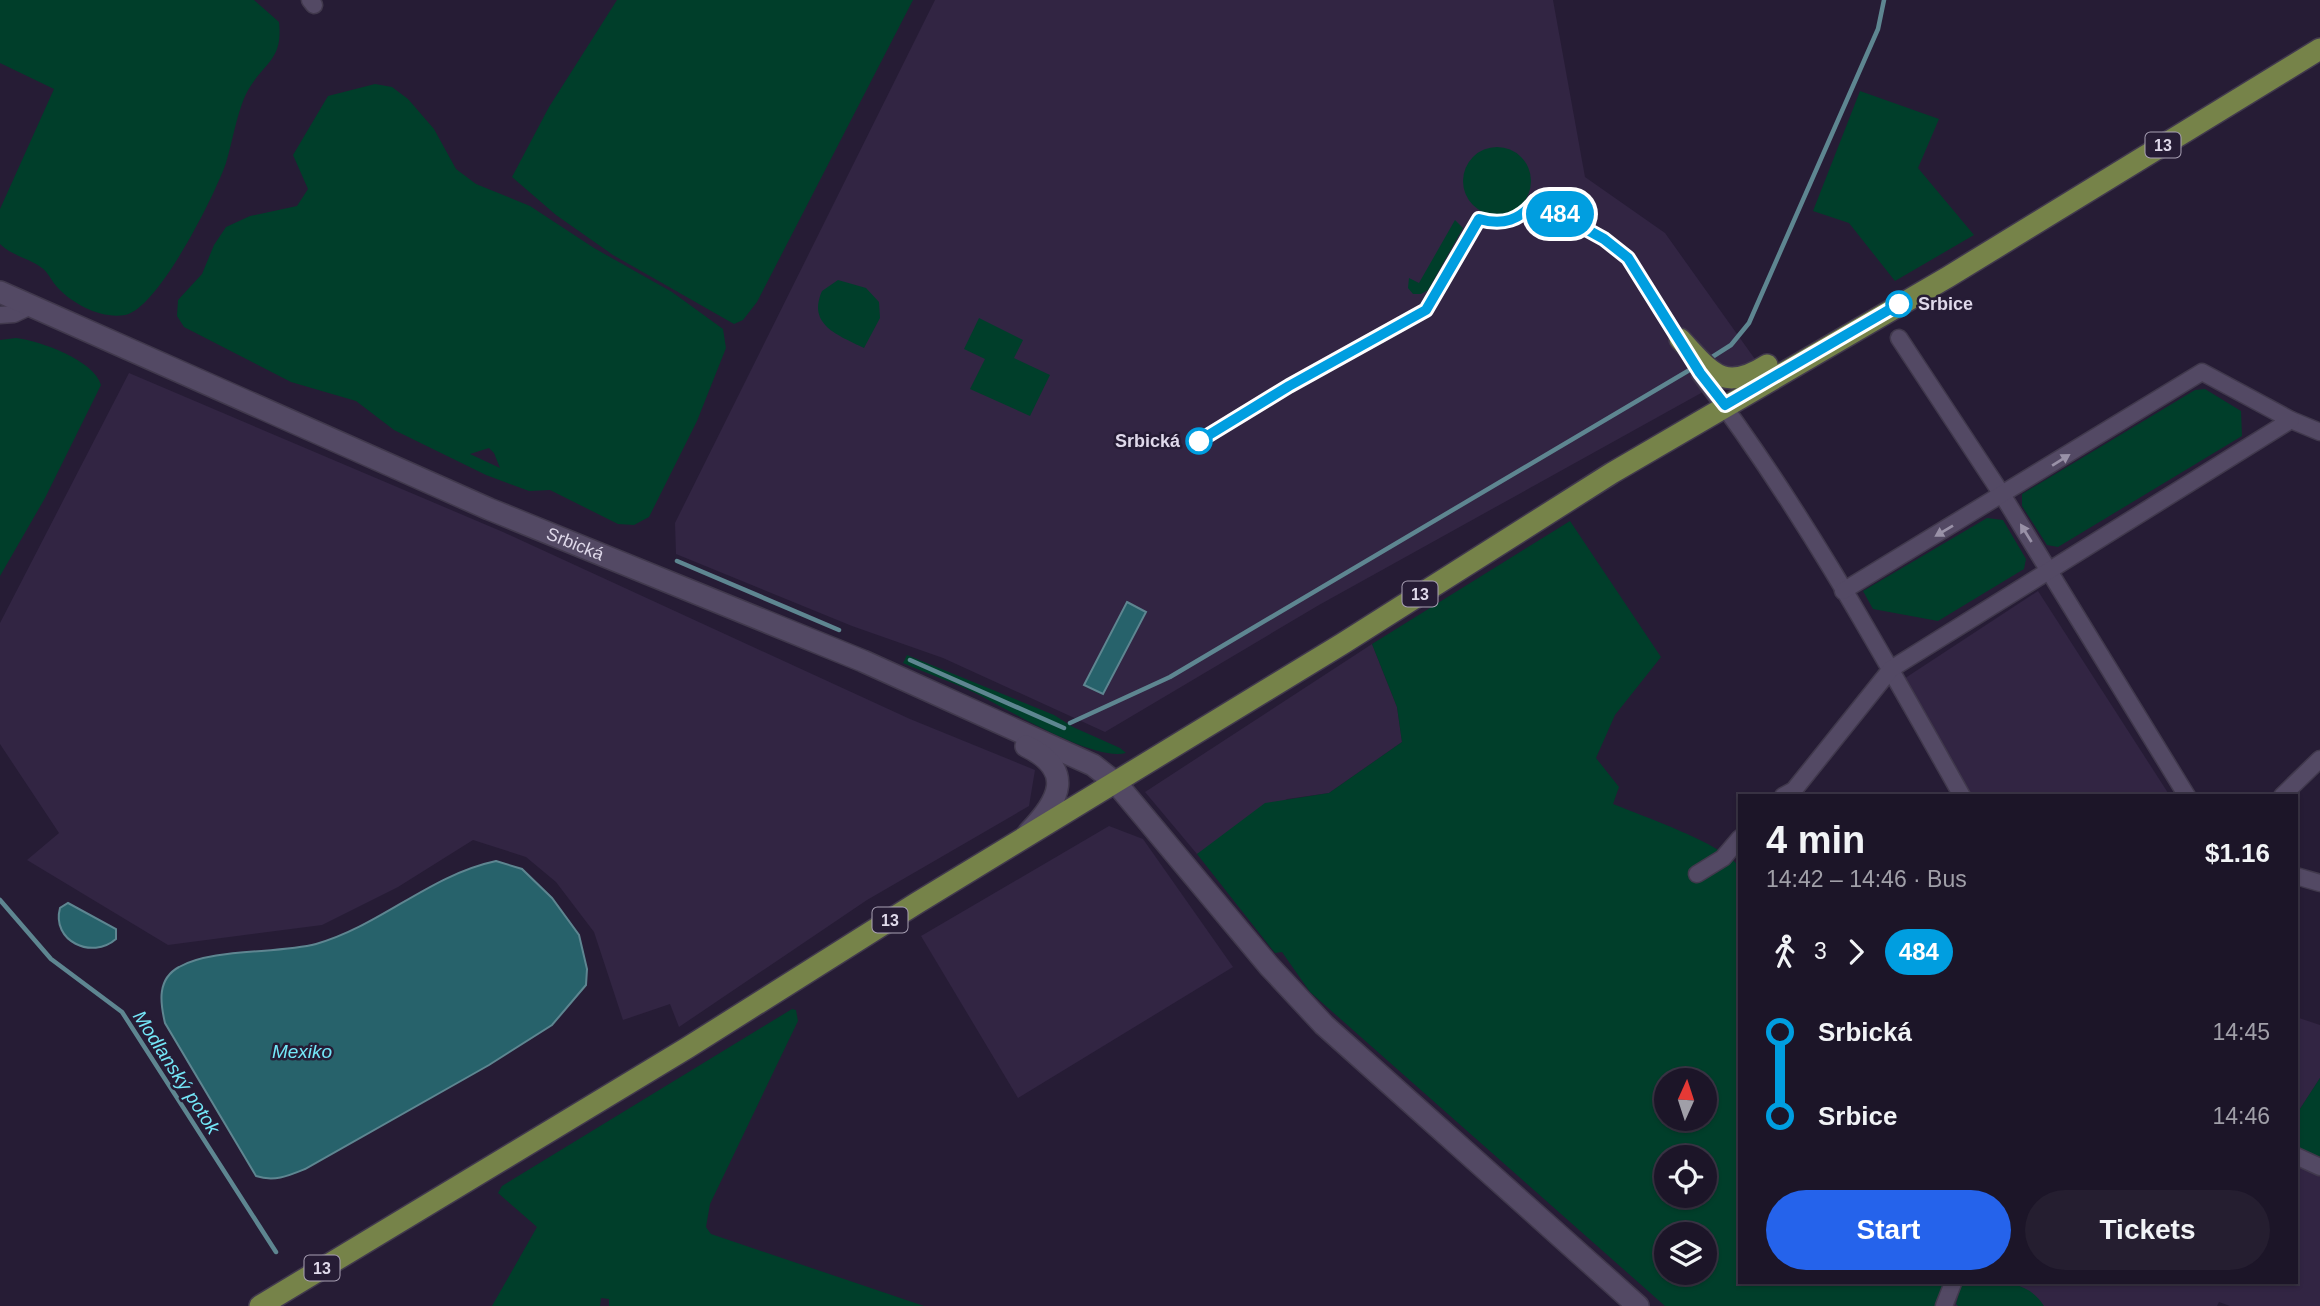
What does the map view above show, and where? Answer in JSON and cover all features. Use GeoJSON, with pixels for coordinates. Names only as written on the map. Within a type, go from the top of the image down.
{"type":"FeatureCollection","features":[{"type":"Feature","properties":{"kind":"main road","name":"13"},"geometry":{"type":"LineString","coordinates":[[260,1306],[664,1062],[1725,405],[1893,308],[2320,50]]}},
{"type":"Feature","properties":{"kind":"main road"},"geometry":{"type":"LineString","coordinates":[[1680,339],[1717,376],[1737,380],[1836,328],[1893,308]]}},
{"type":"Feature","properties":{"kind":"street","name":"Srbická"},"geometry":{"type":"LineString","coordinates":[[0,292],[489,509],[863,661],[1093,765],[1116,783],[1269,966],[1324,1025],[1638,1306]]}},
{"type":"Feature","properties":{"kind":"street"},"geometry":{"type":"LineString","coordinates":[[0,315],[14,314],[33,305]]}},
{"type":"Feature","properties":{"kind":"street"},"geometry":{"type":"LineString","coordinates":[[1899,338],[2003,496],[2186,794]]}},
{"type":"Feature","properties":{"kind":"street"},"geometry":{"type":"LineString","coordinates":[[1843,591],[2003,496],[2202,372],[2291,420],[2320,432]]}},
{"type":"Feature","properties":{"kind":"street"},"geometry":{"type":"LineString","coordinates":[[1700,373],[1725,405],[1843,591],[1961,794]]}},
{"type":"Feature","properties":{"kind":"street"},"geometry":{"type":"LineString","coordinates":[[1787,794],[1794,790],[1891,670],[2291,420]]}},
{"type":"Feature","properties":{"kind":"street"},"geometry":{"type":"LineString","coordinates":[[983,714],[1002,733],[1048,759],[1056,770],[1058,788],[1053,803],[1021,841]]}},
{"type":"Feature","properties":{"kind":"street"},"geometry":{"type":"LineString","coordinates":[[2284,794],[2320,759]]}},
{"type":"Feature","properties":{"kind":"street"},"geometry":{"type":"LineString","coordinates":[[1697,874],[1723,858],[1738,840]]}},
{"type":"Feature","properties":{"kind":"street"},"geometry":{"type":"LineString","coordinates":[[2298,877],[2320,883]]}},
{"type":"Feature","properties":{"kind":"street"},"geometry":{"type":"LineString","coordinates":[[2298,1157],[2320,1167]]}},
{"type":"Feature","properties":{"kind":"street"},"geometry":{"type":"LineString","coordinates":[[1944,1306],[1953,1284]]}},
{"type":"Feature","properties":{"kind":"shaded area"},"geometry":{"type":"Polygon","coordinates":[[[0,0],[254,0],[279,22],[280,34],[276,52],[246,95],[226,163],[198,224],[169,273],[153,293],[138,308],[125,315],[98,313],[80,305],[58,288],[42,268],[0,244],[0,209],[54,89],[0,63],[0,0]]]}},
{"type":"Feature","properties":{"kind":"shaded area"},"geometry":{"type":"Polygon","coordinates":[[[617,0],[913,0],[757,302],[743,320],[734,324],[613,255],[556,215],[512,177],[549,107],[617,0]]]}},
{"type":"Feature","properties":{"kind":"shaded area"},"geometry":{"type":"Polygon","coordinates":[[[935,0],[1553,0],[1585,177],[1665,233],[1757,362],[1319,605],[1105,732],[943,658],[852,626],[676,554],[675,523],[935,0]]]}},
{"type":"Feature","properties":{"kind":"shaded area"},"geometry":{"type":"Polygon","coordinates":[[[375,84],[392,87],[408,99],[434,129],[456,169],[476,184],[530,206],[594,248],[672,292],[723,329],[726,348],[697,421],[649,517],[634,525],[618,524],[550,490],[529,491],[486,475],[394,430],[356,401],[291,382],[184,327],[177,316],[178,300],[202,274],[214,245],[226,227],[250,216],[297,206],[308,189],[293,155],[328,96],[375,84]],[[489,448],[470,454],[500,468],[489,448]]]}},
{"type":"Feature","properties":{"kind":"shaded area"},"geometry":{"type":"Polygon","coordinates":[[[1860,91],[1939,119],[1918,168],[1974,235],[1895,281],[1849,223],[1813,211],[1860,91]]]}},
{"type":"Feature","properties":{"kind":"shaded area"},"geometry":{"type":"Polygon","coordinates":[[[1504,147],[1525,162],[1531,174],[1529,194],[1521,205],[1504,215],[1490,215],[1473,205],[1465,194],[1463,174],[1473,157],[1484,149],[1504,147]]]}},
{"type":"Feature","properties":{"kind":"shaded area"},"geometry":{"type":"Polygon","coordinates":[[[1455,220],[1463,228],[1428,290],[1413,294],[1408,288],[1409,278],[1419,283],[1455,220]]]}},
{"type":"Feature","properties":{"kind":"shaded area"},"geometry":{"type":"Polygon","coordinates":[[[838,280],[866,288],[879,302],[880,318],[864,348],[835,333],[822,321],[818,303],[822,291],[838,280]]]}},
{"type":"Feature","properties":{"kind":"shaded area"},"geometry":{"type":"Polygon","coordinates":[[[979,318],[1023,340],[1014,358],[1050,375],[1030,416],[970,389],[985,359],[964,349],[979,318]]]}},
{"type":"Feature","properties":{"kind":"shaded area"},"geometry":{"type":"Polygon","coordinates":[[[16,338],[65,353],[88,368],[101,385],[45,498],[0,576],[0,340],[16,338]]]}},
{"type":"Feature","properties":{"kind":"shaded area"},"geometry":{"type":"Polygon","coordinates":[[[129,373],[503,532],[910,719],[1035,770],[1029,806],[867,900],[679,1027],[670,1004],[623,1020],[594,932],[556,882],[526,857],[473,840],[398,887],[322,925],[168,945],[27,860],[59,833],[0,744],[0,623],[129,373]]]}},
{"type":"Feature","properties":{"kind":"shaded area"},"geometry":{"type":"Polygon","coordinates":[[[2205,389],[2241,411],[2242,436],[2058,547],[2047,545],[2022,506],[2022,494],[2195,390],[2205,389]]]}},
{"type":"Feature","properties":{"kind":"shaded area"},"geometry":{"type":"Polygon","coordinates":[[[1987,518],[2003,520],[2026,559],[2024,569],[1938,621],[1873,609],[1863,591],[1987,518]]]}},
{"type":"Feature","properties":{"kind":"shaded area"},"geometry":{"type":"Polygon","coordinates":[[[1570,521],[1661,657],[1615,715],[1596,758],[1619,787],[1613,804],[1701,840],[1731,858],[1738,866],[1738,1284],[1947,1284],[1938,1306],[1665,1306],[1310,992],[1282,952],[1275,953],[1197,854],[1265,803],[1329,793],[1402,742],[1397,707],[1372,644],[1570,521]]]}},
{"type":"Feature","properties":{"kind":"shaded area"},"geometry":{"type":"Polygon","coordinates":[[[2038,591],[2169,794],[1952,794],[1890,688],[2038,591]]]}},
{"type":"Feature","properties":{"kind":"shaded area"},"geometry":{"type":"Polygon","coordinates":[[[1372,644],[1397,707],[1402,742],[1329,793],[1287,799],[1197,854],[1145,792],[1372,644]]]}},
{"type":"Feature","properties":{"kind":"shaded area"},"geometry":{"type":"Polygon","coordinates":[[[907,655],[1054,715],[1126,753],[1111,754],[1072,742],[973,692],[903,663],[907,655]]]}},
{"type":"Feature","properties":{"kind":"shaded area"},"geometry":{"type":"Polygon","coordinates":[[[1109,826],[1143,839],[1233,967],[1018,1098],[921,936],[1109,826]]]}},
{"type":"Feature","properties":{"kind":"shaded area"},"geometry":{"type":"Polygon","coordinates":[[[792,1009],[796,1010],[798,1021],[710,1204],[706,1227],[711,1234],[924,1306],[609,1306],[609,1299],[601,1298],[600,1306],[492,1306],[537,1227],[498,1193],[502,1186],[792,1009]]]}},
{"type":"Feature","properties":{"kind":"shaded area"},"geometry":{"type":"Polygon","coordinates":[[[2298,1018],[2320,1025],[2320,1078],[2298,1112],[2298,1018]]]}},
{"type":"Feature","properties":{"kind":"shaded area"},"geometry":{"type":"Polygon","coordinates":[[[2320,1078],[2320,1176],[2298,1166],[2298,1112],[2320,1078]]]}},
{"type":"Feature","properties":{"kind":"shaded area"},"geometry":{"type":"Polygon","coordinates":[[[2298,1166],[2320,1176],[2320,1306],[2230,1306],[2219,1302],[2217,1306],[1938,1306],[1947,1284],[2298,1284],[2298,1166]]]}},
{"type":"Feature","properties":{"kind":"shaded area"},"geometry":{"type":"Polygon","coordinates":[[[1962,1284],[2011,1284],[2028,1290],[2044,1306],[1958,1306],[1956,1304],[1962,1284]]]}},
{"type":"Feature","properties":{"kind":"water"},"geometry":{"type":"Polygon","coordinates":[[[1127,602],[1146,612],[1103,694],[1084,685],[1127,602]]]}},
{"type":"Feature","properties":{"kind":"water","name":"Mexiko"},"geometry":{"type":"Polygon","coordinates":[[[496,861],[522,869],[552,898],[579,935],[587,969],[586,985],[552,1025],[489,1065],[305,1169],[275,1178],[256,1176],[165,1023],[161,999],[167,978],[179,967],[209,957],[301,947],[339,936],[449,877],[496,861]]]}},
{"type":"Feature","properties":{"kind":"water"},"geometry":{"type":"Polygon","coordinates":[[[68,903],[116,929],[116,939],[96,948],[76,944],[67,938],[59,920],[60,908],[68,903]]]}},
{"type":"Feature","properties":{"kind":"waterway"},"geometry":{"type":"LineString","coordinates":[[1709,359],[1731,345],[1749,323],[1878,29],[1884,0]]}},
{"type":"Feature","properties":{"kind":"waterway"},"geometry":{"type":"LineString","coordinates":[[1070,723],[1170,677],[1698,365]]}},
{"type":"Feature","properties":{"kind":"waterway"},"geometry":{"type":"LineString","coordinates":[[677,561],[839,630]]}},
{"type":"Feature","properties":{"kind":"waterway"},"geometry":{"type":"LineString","coordinates":[[910,660],[1064,728]]}},
{"type":"Feature","properties":{"kind":"waterway","name":"Modlanský potok"},"geometry":{"type":"LineString","coordinates":[[0,900],[51,959],[122,1012],[276,1252]]}},
{"type":"Feature","properties":{"kind":"bus line","name":"484"},"geometry":{"type":"LineString","coordinates":[[1199,441],[1289,386],[1426,310],[1479,219],[1492,223],[1506,222],[1518,217],[1535,201],[1604,239],[1628,258],[1665,312],[1700,373],[1725,405],[1899,304]]}},
{"type":"Feature","properties":{"kind":"place","name":"Srbice"},"geometry":{"type":"Point","coordinates":[1899,304]}},
{"type":"Feature","properties":{"kind":"place","name":"Srbická"},"geometry":{"type":"Point","coordinates":[1199,441]}}]}
